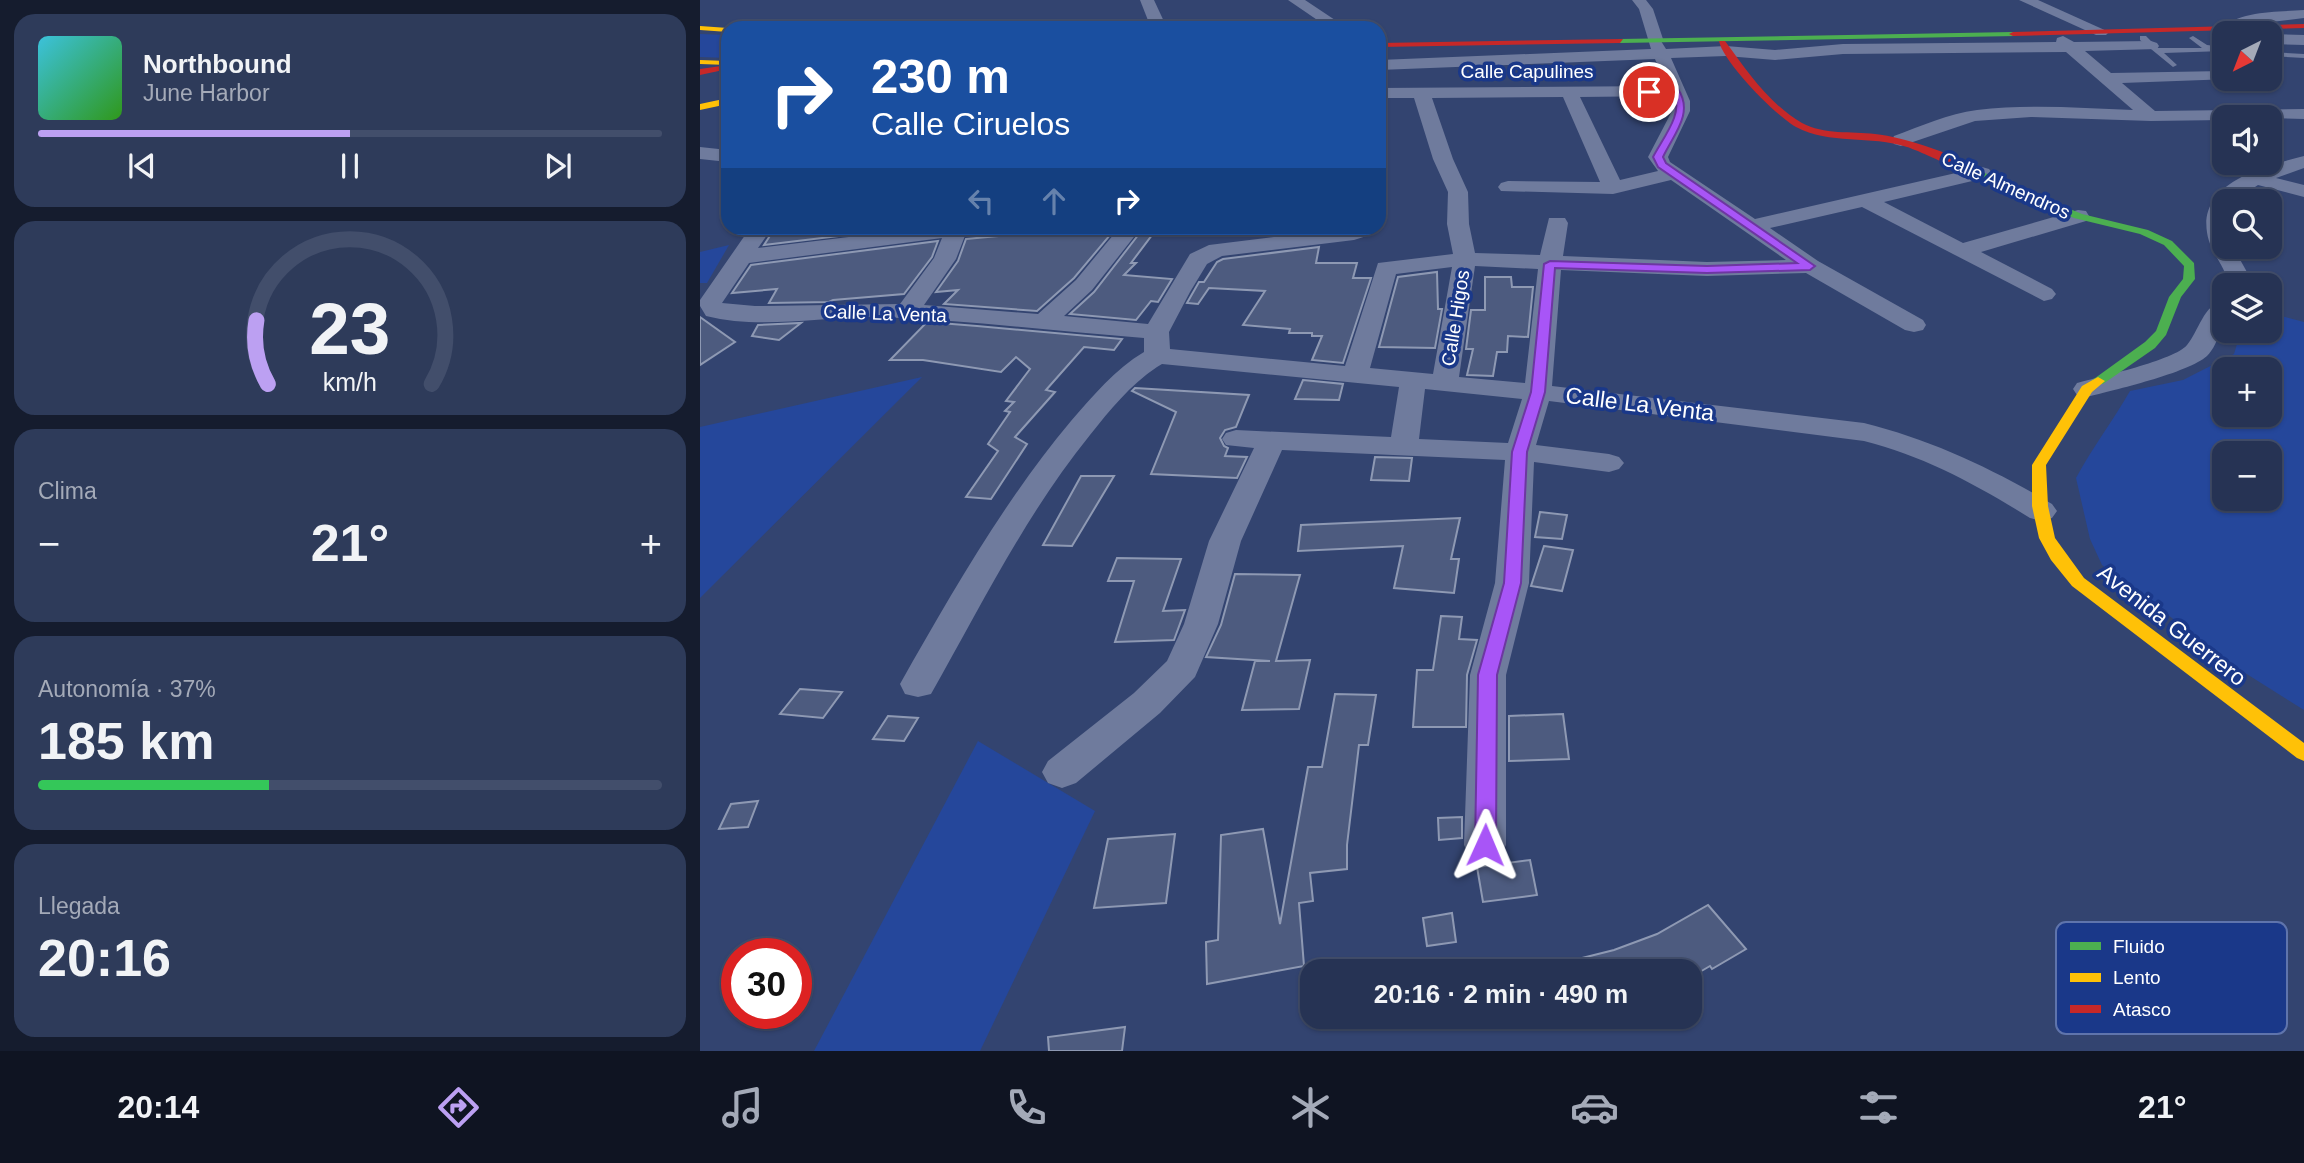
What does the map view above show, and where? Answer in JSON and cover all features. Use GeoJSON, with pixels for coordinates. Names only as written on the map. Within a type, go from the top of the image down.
{"type":"FeatureCollection","features":[{"type":"Feature","properties":{"kind":"main road"},"geometry":{"type":"LineString","coordinates":[[2282,29],[2304,26]]}},
{"type":"Feature","properties":{"kind":"main road"},"geometry":{"type":"LineString","coordinates":[[700,28],[721,30]]}},
{"type":"Feature","properties":{"kind":"main road"},"geometry":{"type":"LineString","coordinates":[[1386,52],[2101,32],[2212,35]]}},
{"type":"Feature","properties":{"kind":"main road"},"geometry":{"type":"LineString","coordinates":[[2149,45],[2199,43],[2212,39]]}},
{"type":"Feature","properties":{"kind":"main road"},"geometry":{"type":"LineString","coordinates":[[2282,39],[2304,40]]}},
{"type":"Feature","properties":{"kind":"main road"},"geometry":{"type":"LineString","coordinates":[[1386,45],[1658,46]]}},
{"type":"Feature","properties":{"kind":"main road","name":"Calle Almendros"},"geometry":{"type":"LineString","coordinates":[[1724,47],[1762,97],[1800,125],[1837,135],[1901,140],[1982,173],[2041,202],[2078,216],[2144,232],[2168,243],[2190,265],[2189,279],[2175,297],[2162,332],[2150,345],[2087,389]]}},
{"type":"Feature","properties":{"kind":"main road"},"geometry":{"type":"LineString","coordinates":[[703,65],[721,65]]}},
{"type":"Feature","properties":{"kind":"main road"},"geometry":{"type":"LineString","coordinates":[[700,107],[721,102]]}},
{"type":"Feature","properties":{"kind":"main road","name":"Avenida Guerrero"},"geometry":{"type":"LineString","coordinates":[[2087,389],[2039,465],[2037,479],[2041,511],[2051,547],[2078,582],[2304,753]]}},
{"type":"Feature","properties":{"kind":"street"},"geometry":{"type":"LineString","coordinates":[[1147,0],[1156,21]]}},
{"type":"Feature","properties":{"kind":"street"},"geometry":{"type":"LineString","coordinates":[[1295,0],[1328,21]]}},
{"type":"Feature","properties":{"kind":"street"},"geometry":{"type":"LineString","coordinates":[[1639,0],[1646,9],[1675,91],[1682,101],[1681,111],[1658,157],[1662,165],[1810,266],[1914,325]]}},
{"type":"Feature","properties":{"kind":"street"},"geometry":{"type":"LineString","coordinates":[[2026,0],[2101,32]]}},
{"type":"Feature","properties":{"kind":"street"},"geometry":{"type":"LineString","coordinates":[[2285,0],[2304,6]]}},
{"type":"Feature","properties":{"kind":"street"},"geometry":{"type":"LineString","coordinates":[[2252,21],[2304,14]]}},
{"type":"Feature","properties":{"kind":"street"},"geometry":{"type":"LineString","coordinates":[[1386,65],[1658,46],[1724,47],[1775,55],[1843,48],[2065,43],[2149,45]]}},
{"type":"Feature","properties":{"kind":"street"},"geometry":{"type":"LineString","coordinates":[[2065,43],[2151,116]]}},
{"type":"Feature","properties":{"kind":"street"},"geometry":{"type":"LineString","coordinates":[[2107,78],[2212,76]]}},
{"type":"Feature","properties":{"kind":"street","name":"Calle Capulines"},"geometry":{"type":"LineString","coordinates":[[1386,93],[1675,91]]}},
{"type":"Feature","properties":{"kind":"street","name":"Calle Higos"},"geometry":{"type":"LineString","coordinates":[[1421,92],[1443,159],[1458,192],[1458,224],[1465,259],[1445,383]]}},
{"type":"Feature","properties":{"kind":"street"},"geometry":{"type":"LineString","coordinates":[[1570,93],[1613,188]]}},
{"type":"Feature","properties":{"kind":"street"},"geometry":{"type":"LineString","coordinates":[[1901,140],[1943,124],[1975,116],[2031,112],[2151,116],[2304,114]]}},
{"type":"Feature","properties":{"kind":"street"},"geometry":{"type":"LineString","coordinates":[[700,153],[721,155]]}},
{"type":"Feature","properties":{"kind":"street"},"geometry":{"type":"LineString","coordinates":[[2238,273],[2226,255],[2217,227],[2218,207],[2231,193],[2257,179],[2283,167],[2304,162]]}},
{"type":"Feature","properties":{"kind":"street"},"geometry":{"type":"LineString","coordinates":[[1508,187],[1613,188],[1676,173]]}},
{"type":"Feature","properties":{"kind":"street"},"geometry":{"type":"LineString","coordinates":[[1752,226],[1982,173]]}},
{"type":"Feature","properties":{"kind":"street"},"geometry":{"type":"LineString","coordinates":[[2257,179],[2304,191]]}},
{"type":"Feature","properties":{"kind":"street"},"geometry":{"type":"LineString","coordinates":[[1864,200],[2044,294]]}},
{"type":"Feature","properties":{"kind":"street"},"geometry":{"type":"LineString","coordinates":[[1960,251],[2078,216]]}},
{"type":"Feature","properties":{"kind":"street"},"geometry":{"type":"LineString","coordinates":[[1485,845],[1488,675],[1512,583],[1520,452],[1538,392],[1550,264],[1557,223]]}},
{"type":"Feature","properties":{"kind":"street","name":"Calle La Venta"},"geometry":{"type":"LineString","coordinates":[[756,235],[710,303],[715,311],[748,315],[842,309],[907,311],[1044,322],[1151,351],[1805,423],[1904,441],[1936,452],[2041,511]]}},
{"type":"Feature","properties":{"kind":"street"},"geometry":{"type":"LineString","coordinates":[[742,257],[913,235]]}},
{"type":"Feature","properties":{"kind":"street"},"geometry":{"type":"LineString","coordinates":[[907,311],[944,259],[954,235]]}},
{"type":"Feature","properties":{"kind":"street"},"geometry":{"type":"LineString","coordinates":[[1044,322],[1084,285],[1124,235]]}},
{"type":"Feature","properties":{"kind":"street"},"geometry":{"type":"LineString","coordinates":[[918,684],[1013,524],[1074,436],[1151,351],[1198,259],[1217,250],[1338,235]]}},
{"type":"Feature","properties":{"kind":"street"},"geometry":{"type":"LineString","coordinates":[[1355,375],[1386,268],[1465,259],[1707,269],[1810,266]]}},
{"type":"Feature","properties":{"kind":"street"},"geometry":{"type":"LineString","coordinates":[[2087,389],[2181,361],[2198,350],[2212,323]]}},
{"type":"Feature","properties":{"kind":"street"},"geometry":{"type":"LineString","coordinates":[[1404,447],[1413,380]]}},
{"type":"Feature","properties":{"kind":"street"},"geometry":{"type":"LineString","coordinates":[[1236,439],[1520,452],[1609,463]]}},
{"type":"Feature","properties":{"kind":"street"},"geometry":{"type":"LineString","coordinates":[[1062,772],[1147,703],[1182,667],[1201,624],[1225,541],[1272,440]]}},
{"type":"Feature","properties":{"kind":"lane"},"geometry":{"type":"LineString","coordinates":[[2199,43],[2212,46]]}},
{"type":"Feature","properties":{"kind":"lane"},"geometry":{"type":"LineString","coordinates":[[2149,45],[2173,65]]}},
{"type":"Feature","properties":{"kind":"lane"},"geometry":{"type":"LineString","coordinates":[[2282,55],[2304,56]]}},
{"type":"Feature","properties":{"kind":"shaded area"},"geometry":{"type":"Polygon","coordinates":[[[700,34],[721,35],[721,58],[700,57],[700,34]]]}},
{"type":"Feature","properties":{"kind":"shaded area"},"geometry":{"type":"Polygon","coordinates":[[[729,245],[707,283],[700,283],[700,252],[729,245]]]}},
{"type":"Feature","properties":{"kind":"shaded area"},"geometry":{"type":"Polygon","coordinates":[[[2282,316],[2304,322],[2304,710],[2242,671],[2102,565],[2090,539],[2076,478],[2130,391],[2183,380],[2212,365],[2212,427],[2282,427],[2282,357],[2228,357],[2234,354],[2237,343],[2282,343],[2282,316]]]}},
{"type":"Feature","properties":{"kind":"shaded area"},"geometry":{"type":"Polygon","coordinates":[[[922,377],[700,598],[700,427],[922,377]]]}},
{"type":"Feature","properties":{"kind":"shaded area"},"geometry":{"type":"Polygon","coordinates":[[[978,741],[1095,811],[980,1051],[814,1051],[978,741]]]}},
{"type":"Feature","properties":{"kind":"building"},"geometry":{"type":"Polygon","coordinates":[[[770,235],[847,235],[764,245],[770,235]]]}},
{"type":"Feature","properties":{"kind":"building"},"geometry":{"type":"Polygon","coordinates":[[[1010,235],[1110,235],[1074,278],[1037,311],[944,304],[958,290],[936,292],[958,261],[966,239],[1010,235]]]}},
{"type":"Feature","properties":{"kind":"building"},"geometry":{"type":"Polygon","coordinates":[[[1138,235],[1152,235],[1131,263],[1136,263],[1124,275],[1172,279],[1158,302],[1151,301],[1136,320],[1070,314],[1094,292],[1138,235]]]}},
{"type":"Feature","properties":{"kind":"building"},"geometry":{"type":"Polygon","coordinates":[[[938,241],[932,257],[904,294],[829,302],[769,303],[777,289],[732,293],[751,265],[938,241]]]}},
{"type":"Feature","properties":{"kind":"building"},"geometry":{"type":"Polygon","coordinates":[[[1319,247],[1316,263],[1357,263],[1353,278],[1371,278],[1343,363],[1312,360],[1322,336],[1289,333],[1290,329],[1243,325],[1265,291],[1209,288],[1198,304],[1187,303],[1199,282],[1204,282],[1217,262],[1223,259],[1319,247]]]}},
{"type":"Feature","properties":{"kind":"building"},"geometry":{"type":"Polygon","coordinates":[[[1437,272],[1438,309],[1442,309],[1435,348],[1379,347],[1398,277],[1437,272]]]}},
{"type":"Feature","properties":{"kind":"building"},"geometry":{"type":"Polygon","coordinates":[[[1485,277],[1511,277],[1512,287],[1533,287],[1528,337],[1508,336],[1507,352],[1497,352],[1493,376],[1467,375],[1473,349],[1466,349],[1471,310],[1485,310],[1485,277]]]}},
{"type":"Feature","properties":{"kind":"building"},"geometry":{"type":"Polygon","coordinates":[[[700,317],[735,342],[700,365],[700,317]]]}},
{"type":"Feature","properties":{"kind":"building"},"geometry":{"type":"Polygon","coordinates":[[[927,322],[1122,339],[1114,350],[1084,347],[1046,390],[1055,392],[1015,437],[1027,444],[991,499],[966,497],[998,451],[988,444],[1010,412],[1005,411],[1014,402],[1006,401],[1030,369],[1016,357],[1001,372],[923,360],[890,360],[927,322]]]}},
{"type":"Feature","properties":{"kind":"building"},"geometry":{"type":"Polygon","coordinates":[[[801,323],[779,340],[752,336],[758,325],[801,323]]]}},
{"type":"Feature","properties":{"kind":"building"},"geometry":{"type":"Polygon","coordinates":[[[1303,380],[1343,384],[1339,400],[1295,399],[1303,380]]]}},
{"type":"Feature","properties":{"kind":"building"},"geometry":{"type":"Polygon","coordinates":[[[1135,388],[1249,395],[1236,427],[1225,430],[1220,438],[1228,448],[1225,456],[1247,457],[1237,478],[1151,474],[1176,412],[1132,391],[1135,388]]]}},
{"type":"Feature","properties":{"kind":"building"},"geometry":{"type":"Polygon","coordinates":[[[1375,457],[1412,458],[1409,481],[1371,480],[1375,457]]]}},
{"type":"Feature","properties":{"kind":"building"},"geometry":{"type":"Polygon","coordinates":[[[1081,476],[1114,476],[1072,546],[1043,545],[1081,476]]]}},
{"type":"Feature","properties":{"kind":"building"},"geometry":{"type":"Polygon","coordinates":[[[1540,512],[1567,515],[1562,539],[1535,537],[1540,512]]]}},
{"type":"Feature","properties":{"kind":"building"},"geometry":{"type":"Polygon","coordinates":[[[1460,518],[1451,559],[1459,559],[1454,593],[1394,588],[1403,546],[1298,551],[1301,525],[1460,518]]]}},
{"type":"Feature","properties":{"kind":"building"},"geometry":{"type":"Polygon","coordinates":[[[1544,546],[1573,550],[1562,591],[1531,586],[1544,546]]]}},
{"type":"Feature","properties":{"kind":"building"},"geometry":{"type":"Polygon","coordinates":[[[1117,558],[1181,559],[1163,611],[1185,610],[1174,640],[1115,642],[1134,581],[1108,581],[1117,558]]]}},
{"type":"Feature","properties":{"kind":"building"},"geometry":{"type":"Polygon","coordinates":[[[1235,574],[1300,575],[1276,661],[1310,660],[1299,709],[1242,710],[1255,661],[1270,661],[1206,657],[1221,625],[1235,574]]]}},
{"type":"Feature","properties":{"kind":"building"},"geometry":{"type":"Polygon","coordinates":[[[1441,616],[1462,617],[1459,639],[1477,640],[1467,675],[1466,727],[1413,727],[1417,670],[1433,670],[1441,616]]]}},
{"type":"Feature","properties":{"kind":"building"},"geometry":{"type":"Polygon","coordinates":[[[800,689],[842,692],[823,718],[780,714],[800,689]]]}},
{"type":"Feature","properties":{"kind":"building"},"geometry":{"type":"Polygon","coordinates":[[[1335,694],[1376,695],[1368,745],[1359,745],[1347,845],[1347,869],[1310,873],[1313,901],[1299,903],[1303,959],[1300,959],[1300,967],[1207,984],[1206,942],[1218,940],[1221,835],[1263,829],[1280,924],[1308,767],[1322,767],[1335,694]]]}},
{"type":"Feature","properties":{"kind":"building"},"geometry":{"type":"Polygon","coordinates":[[[1563,714],[1569,759],[1509,761],[1509,716],[1563,714]]]}},
{"type":"Feature","properties":{"kind":"building"},"geometry":{"type":"Polygon","coordinates":[[[888,716],[918,718],[904,741],[873,739],[888,716]]]}},
{"type":"Feature","properties":{"kind":"building"},"geometry":{"type":"Polygon","coordinates":[[[758,801],[748,827],[719,829],[731,804],[758,801]]]}},
{"type":"Feature","properties":{"kind":"building"},"geometry":{"type":"Polygon","coordinates":[[[1462,817],[1462,838],[1439,840],[1438,818],[1462,817]]]}},
{"type":"Feature","properties":{"kind":"building"},"geometry":{"type":"Polygon","coordinates":[[[1175,834],[1166,903],[1094,908],[1108,839],[1175,834]]]}},
{"type":"Feature","properties":{"kind":"building"},"geometry":{"type":"Polygon","coordinates":[[[1530,860],[1537,895],[1483,902],[1477,867],[1530,860]]]}},
{"type":"Feature","properties":{"kind":"building"},"geometry":{"type":"Polygon","coordinates":[[[1708,905],[1746,949],[1712,969],[1710,966],[1702,971],[1702,959],[1578,959],[1614,950],[1657,934],[1708,905]]]}},
{"type":"Feature","properties":{"kind":"building"},"geometry":{"type":"Polygon","coordinates":[[[1452,913],[1456,942],[1427,946],[1423,918],[1452,913]]]}},
{"type":"Feature","properties":{"kind":"building"},"geometry":{"type":"Polygon","coordinates":[[[1125,1027],[1122,1051],[1049,1051],[1048,1037],[1125,1027]]]}},
{"type":"Feature","properties":{"kind":"traffic: fast"},"geometry":{"type":"LineString","coordinates":[[1620,41],[2013,34]]}},
{"type":"Feature","properties":{"kind":"traffic: fast"},"geometry":{"type":"LineString","coordinates":[[1980,174],[2078,216],[2144,232],[2168,243],[2190,265],[2189,279],[2175,297],[2162,332],[2150,345],[2098,381]]}},
{"type":"Feature","properties":{"kind":"traffic: slow"},"geometry":{"type":"LineString","coordinates":[[700,28],[721,30]]}},
{"type":"Feature","properties":{"kind":"traffic: slow"},"geometry":{"type":"LineString","coordinates":[[700,62],[721,63]]}},
{"type":"Feature","properties":{"kind":"traffic: slow"},"geometry":{"type":"LineString","coordinates":[[700,107],[721,102]]}},
{"type":"Feature","properties":{"kind":"traffic: slow"},"geometry":{"type":"LineString","coordinates":[[2098,381],[2087,389],[2039,465],[2040,506],[2047,538],[2057,556],[2078,582],[2304,753]]}},
{"type":"Feature","properties":{"kind":"traffic: jam"},"geometry":{"type":"LineString","coordinates":[[2013,34],[2304,26]]}},
{"type":"Feature","properties":{"kind":"traffic: jam"},"geometry":{"type":"LineString","coordinates":[[1386,45],[1620,41]]}},
{"type":"Feature","properties":{"kind":"traffic: jam"},"geometry":{"type":"LineString","coordinates":[[1722,43],[1766,98],[1799,125],[1819,132],[1874,137],[1909,144],[1980,174]]}},
{"type":"Feature","properties":{"kind":"traffic: jam"},"geometry":{"type":"LineString","coordinates":[[700,72],[721,68]]}},
{"type":"Feature","properties":{"kind":"route"},"geometry":{"type":"LineString","coordinates":[[1485,845],[1488,675],[1512,583],[1520,452],[1538,392],[1550,264],[1707,269],[1810,266],[1662,165],[1658,157],[1681,111],[1682,101],[1675,91],[1649,92]]}}]}
